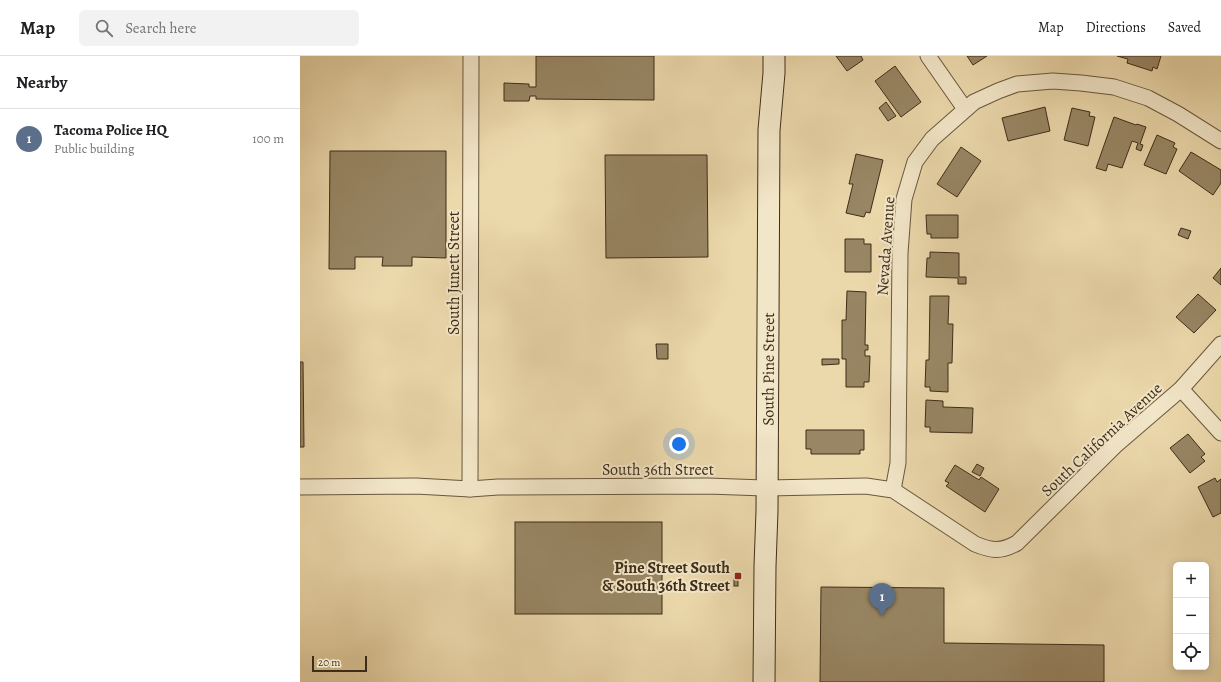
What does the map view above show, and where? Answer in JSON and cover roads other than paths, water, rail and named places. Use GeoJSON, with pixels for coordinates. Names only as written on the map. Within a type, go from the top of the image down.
{"type":"FeatureCollection","features":[{"type":"Feature","properties":{"kind":"main road","name":"South Pine Street"},"geometry":{"type":"LineString","coordinates":[[764,682],[767,488],[769,130],[774,56]]}},
{"type":"Feature","properties":{"kind":"street","name":"South Junett Street"},"geometry":{"type":"LineString","coordinates":[[470,489],[471,56]]}},
{"type":"Feature","properties":{"kind":"street"},"geometry":{"type":"LineString","coordinates":[[928,56],[965,109]]}},
{"type":"Feature","properties":{"kind":"street","name":"Nevada Avenue"},"geometry":{"type":"LineString","coordinates":[[893,490],[898,463],[900,253],[904,199],[916,162],[932,139],[974,102],[998,90],[1017,84],[1053,81],[1114,87],[1148,98],[1178,114],[1221,142]]}},
{"type":"Feature","properties":{"kind":"street","name":"South California Avenue"},"geometry":{"type":"LineString","coordinates":[[998,550],[1005,549],[1017,543],[1117,444],[1181,390],[1221,344]]}},
{"type":"Feature","properties":{"kind":"street"},"geometry":{"type":"LineString","coordinates":[[1181,390],[1221,433]]}},
{"type":"Feature","properties":{"kind":"street","name":"South 36th Street"},"geometry":{"type":"LineString","coordinates":[[300,487],[416,486],[470,489],[514,487],[708,486],[767,488],[866,486],[893,490],[975,544],[985,548],[998,550]]}},
{"type":"Feature","properties":{"kind":"place","name":"Pine Street South & South 36th Street"},"geometry":{"type":"Point","coordinates":[738,576]}},
{"type":"Feature","properties":{"kind":"place","name":"Tacoma Police HQ"},"geometry":{"type":"Point","coordinates":[882,616]}}]}
